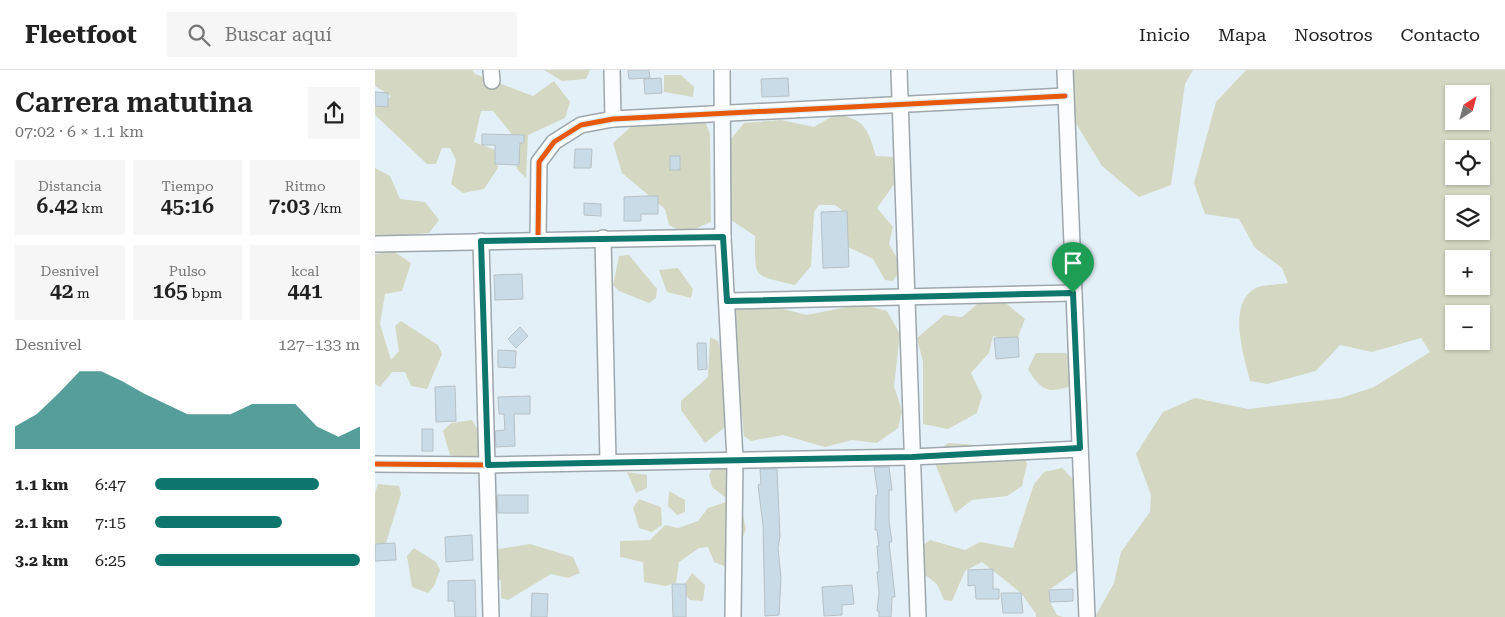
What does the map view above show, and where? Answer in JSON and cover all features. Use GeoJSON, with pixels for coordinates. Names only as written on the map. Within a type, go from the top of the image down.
{"type":"FeatureCollection","features":[{"type":"Feature","properties":{"kind":"street"},"geometry":{"type":"LineString","coordinates":[[612,70],[613,118]]}},
{"type":"Feature","properties":{"kind":"street"},"geometry":{"type":"LineString","coordinates":[[722,70],[723,237],[735,459],[733,617]]}},
{"type":"Feature","properties":{"kind":"street"},"geometry":{"type":"LineString","coordinates":[[899,70],[918,617]]}},
{"type":"Feature","properties":{"kind":"street"},"geometry":{"type":"LineString","coordinates":[[1065,70],[1087,617]]}},
{"type":"Feature","properties":{"kind":"street"},"geometry":{"type":"LineString","coordinates":[[538,239],[539,162],[553,142],[581,125],[613,118],[1065,96]]}},
{"type":"Feature","properties":{"kind":"street"},"geometry":{"type":"LineString","coordinates":[[375,244],[538,239],[723,237]]}},
{"type":"Feature","properties":{"kind":"street"},"geometry":{"type":"LineString","coordinates":[[603,238],[608,461]]}},
{"type":"Feature","properties":{"kind":"street"},"geometry":{"type":"LineString","coordinates":[[481,241],[491,617]]}},
{"type":"Feature","properties":{"kind":"street"},"geometry":{"type":"LineString","coordinates":[[727,301],[1073,293]]}},
{"type":"Feature","properties":{"kind":"street"},"geometry":{"type":"LineString","coordinates":[[375,464],[488,465],[608,461],[912,457],[1080,448]]}},
{"type":"Feature","properties":{"kind":"green space"},"geometry":{"type":"Polygon","coordinates":[[[375,70],[472,70],[475,74],[533,96],[554,81],[570,102],[565,118],[528,135],[526,178],[517,169],[511,133],[493,111],[481,111],[474,142],[495,150],[498,168],[484,189],[463,193],[451,184],[456,160],[450,148],[442,148],[436,164],[427,164],[375,115],[375,106],[382,106],[391,96],[375,86],[375,70]]]}},
{"type":"Feature","properties":{"kind":"green space"},"geometry":{"type":"Polygon","coordinates":[[[544,70],[590,70],[586,79],[562,81],[544,70]]]}},
{"type":"Feature","properties":{"kind":"green space"},"geometry":{"type":"Polygon","coordinates":[[[1063,70],[1193,70],[1185,84],[1171,185],[1139,197],[1102,166],[1069,112],[1063,70]]]}},
{"type":"Feature","properties":{"kind":"green space"},"geometry":{"type":"Polygon","coordinates":[[[1246,70],[1505,70],[1505,617],[1095,617],[1114,583],[1121,552],[1150,512],[1151,495],[1136,454],[1163,412],[1195,398],[1248,409],[1341,398],[1374,387],[1430,352],[1421,338],[1372,352],[1340,345],[1316,371],[1267,384],[1250,381],[1240,332],[1239,319],[1241,307],[1246,297],[1257,287],[1288,283],[1282,268],[1255,248],[1239,219],[1205,214],[1194,183],[1216,102],[1246,70]]]}},
{"type":"Feature","properties":{"kind":"green space"},"geometry":{"type":"Polygon","coordinates":[[[664,75],[681,75],[694,87],[693,97],[664,92],[664,75]]]}},
{"type":"Feature","properties":{"kind":"green space"},"geometry":{"type":"Polygon","coordinates":[[[836,114],[854,119],[864,127],[876,156],[894,157],[903,172],[877,208],[893,227],[889,244],[902,267],[893,281],[885,280],[873,259],[844,245],[842,210],[835,205],[819,205],[814,212],[811,266],[795,285],[763,276],[756,268],[755,236],[731,220],[731,139],[744,123],[781,120],[814,127],[836,114]]]}},
{"type":"Feature","properties":{"kind":"green space"},"geometry":{"type":"Polygon","coordinates":[[[704,118],[710,134],[711,222],[684,233],[669,225],[665,209],[622,173],[613,143],[636,122],[704,118]]]}},
{"type":"Feature","properties":{"kind":"green space"},"geometry":{"type":"Polygon","coordinates":[[[375,168],[390,176],[400,199],[425,202],[439,220],[429,233],[377,237],[375,235],[375,168]]]}},
{"type":"Feature","properties":{"kind":"green space"},"geometry":{"type":"Polygon","coordinates":[[[393,251],[411,263],[402,291],[385,294],[380,324],[391,360],[399,351],[395,326],[401,321],[438,345],[442,354],[427,389],[411,386],[405,372],[392,372],[380,387],[375,384],[375,254],[393,251]]]}},
{"type":"Feature","properties":{"kind":"green space"},"geometry":{"type":"Polygon","coordinates":[[[629,255],[657,289],[656,298],[649,303],[619,291],[613,285],[619,256],[629,255]]]}},
{"type":"Feature","properties":{"kind":"green space"},"geometry":{"type":"Polygon","coordinates":[[[678,268],[693,289],[691,298],[667,292],[659,270],[678,268]]]}},
{"type":"Feature","properties":{"kind":"green space"},"geometry":{"type":"Polygon","coordinates":[[[996,295],[1025,319],[1016,342],[993,336],[989,353],[971,373],[982,396],[977,413],[948,429],[923,424],[923,362],[917,338],[944,315],[962,317],[987,296],[996,295]]]}},
{"type":"Feature","properties":{"kind":"green space"},"geometry":{"type":"Polygon","coordinates":[[[745,299],[807,315],[861,304],[887,311],[900,334],[894,386],[902,411],[898,428],[877,443],[852,440],[825,447],[783,435],[751,441],[744,436],[732,319],[737,303],[745,299]]]}},
{"type":"Feature","properties":{"kind":"green space"},"geometry":{"type":"Polygon","coordinates":[[[710,337],[718,341],[729,374],[724,428],[705,443],[681,410],[681,401],[708,377],[710,337]]]}},
{"type":"Feature","properties":{"kind":"green space"},"geometry":{"type":"Polygon","coordinates":[[[1036,353],[1066,353],[1076,367],[1076,385],[1053,390],[1043,387],[1038,383],[1028,369],[1036,353]]]}},
{"type":"Feature","properties":{"kind":"green space"},"geometry":{"type":"Polygon","coordinates":[[[472,420],[484,440],[481,454],[475,461],[450,455],[443,431],[451,423],[472,420]]]}},
{"type":"Feature","properties":{"kind":"green space"},"geometry":{"type":"Polygon","coordinates":[[[948,443],[1021,448],[1027,464],[1022,486],[1007,496],[972,500],[955,513],[932,456],[948,443]]]}},
{"type":"Feature","properties":{"kind":"green space"},"geometry":{"type":"Polygon","coordinates":[[[725,461],[737,492],[725,497],[712,487],[709,475],[716,462],[725,461]]]}},
{"type":"Feature","properties":{"kind":"green space"},"geometry":{"type":"Polygon","coordinates":[[[1062,468],[1074,480],[1082,554],[1077,570],[1049,590],[1050,602],[1057,615],[1063,617],[1036,617],[1036,614],[1021,593],[982,562],[965,571],[952,601],[944,600],[937,584],[916,568],[916,551],[930,540],[965,550],[980,542],[1013,548],[1034,484],[1044,472],[1062,468]]]}},
{"type":"Feature","properties":{"kind":"green space"},"geometry":{"type":"Polygon","coordinates":[[[627,472],[647,475],[647,488],[636,493],[627,472]]]}},
{"type":"Feature","properties":{"kind":"green space"},"geometry":{"type":"Polygon","coordinates":[[[378,484],[399,486],[401,494],[386,543],[375,548],[375,493],[378,484]]]}},
{"type":"Feature","properties":{"kind":"green space"},"geometry":{"type":"Polygon","coordinates":[[[669,491],[685,500],[685,512],[677,515],[668,506],[669,491]]]}},
{"type":"Feature","properties":{"kind":"green space"},"geometry":{"type":"Polygon","coordinates":[[[639,499],[661,507],[662,525],[652,532],[639,528],[633,508],[639,499]]]}},
{"type":"Feature","properties":{"kind":"green space"},"geometry":{"type":"Polygon","coordinates":[[[726,502],[742,511],[746,529],[731,569],[714,562],[708,547],[699,548],[679,562],[676,583],[665,586],[644,582],[643,562],[620,557],[620,541],[650,540],[665,525],[678,528],[698,521],[708,508],[726,502]]]}},
{"type":"Feature","properties":{"kind":"green space"},"geometry":{"type":"Polygon","coordinates":[[[530,544],[573,557],[580,573],[568,578],[551,574],[508,600],[501,598],[501,581],[486,571],[492,550],[530,544]]]}},
{"type":"Feature","properties":{"kind":"green space"},"geometry":{"type":"Polygon","coordinates":[[[414,548],[436,562],[440,570],[434,586],[428,593],[412,587],[407,556],[414,548]]]}},
{"type":"Feature","properties":{"kind":"green space"},"geometry":{"type":"Polygon","coordinates":[[[692,573],[705,585],[703,601],[690,600],[681,590],[692,573]]]}},
{"type":"Feature","properties":{"kind":"building"},"geometry":{"type":"Polygon","coordinates":[[[628,70],[649,70],[650,78],[629,79],[628,70]]]}},
{"type":"Feature","properties":{"kind":"building"},"geometry":{"type":"Polygon","coordinates":[[[661,78],[662,93],[645,94],[644,79],[661,78]]]}},
{"type":"Feature","properties":{"kind":"building"},"geometry":{"type":"Polygon","coordinates":[[[788,78],[789,96],[762,97],[761,79],[788,78]]]}},
{"type":"Feature","properties":{"kind":"building"},"geometry":{"type":"Polygon","coordinates":[[[375,92],[388,93],[388,107],[375,106],[375,92]]]}},
{"type":"Feature","properties":{"kind":"building"},"geometry":{"type":"Polygon","coordinates":[[[482,134],[524,135],[524,143],[520,143],[519,165],[495,164],[495,145],[482,145],[482,134]]]}},
{"type":"Feature","properties":{"kind":"building"},"geometry":{"type":"Polygon","coordinates":[[[575,149],[592,149],[591,168],[574,168],[575,149]]]}},
{"type":"Feature","properties":{"kind":"building"},"geometry":{"type":"Polygon","coordinates":[[[670,156],[680,156],[680,170],[670,170],[670,156]]]}},
{"type":"Feature","properties":{"kind":"building"},"geometry":{"type":"Polygon","coordinates":[[[658,196],[658,214],[641,214],[641,221],[624,221],[624,197],[658,196]]]}},
{"type":"Feature","properties":{"kind":"building"},"geometry":{"type":"Polygon","coordinates":[[[584,203],[601,204],[601,216],[584,215],[584,203]]]}},
{"type":"Feature","properties":{"kind":"building"},"geometry":{"type":"Polygon","coordinates":[[[847,211],[849,267],[823,268],[821,212],[847,211]]]}},
{"type":"Feature","properties":{"kind":"building"},"geometry":{"type":"Polygon","coordinates":[[[522,274],[523,299],[495,300],[494,275],[522,274]]]}},
{"type":"Feature","properties":{"kind":"building"},"geometry":{"type":"Polygon","coordinates":[[[520,327],[528,336],[516,348],[508,339],[520,327]]]}},
{"type":"Feature","properties":{"kind":"building"},"geometry":{"type":"Polygon","coordinates":[[[1018,337],[1019,357],[996,359],[994,338],[1018,337]]]}},
{"type":"Feature","properties":{"kind":"building"},"geometry":{"type":"Polygon","coordinates":[[[697,343],[706,343],[707,369],[698,370],[697,343]]]}},
{"type":"Feature","properties":{"kind":"building"},"geometry":{"type":"Polygon","coordinates":[[[498,350],[516,351],[515,368],[498,367],[498,350]]]}},
{"type":"Feature","properties":{"kind":"building"},"geometry":{"type":"Polygon","coordinates":[[[455,386],[456,421],[436,422],[435,387],[455,386]]]}},
{"type":"Feature","properties":{"kind":"building"},"geometry":{"type":"Polygon","coordinates":[[[530,396],[530,414],[514,414],[515,446],[496,447],[495,431],[505,430],[504,414],[499,414],[498,397],[530,396]]]}},
{"type":"Feature","properties":{"kind":"building"},"geometry":{"type":"Polygon","coordinates":[[[422,429],[433,429],[433,451],[422,451],[422,429]]]}},
{"type":"Feature","properties":{"kind":"building"},"geometry":{"type":"Polygon","coordinates":[[[874,467],[889,467],[892,490],[889,490],[889,521],[892,542],[889,542],[895,597],[892,597],[891,617],[879,617],[879,611],[877,611],[879,593],[877,572],[879,572],[877,546],[879,546],[877,530],[875,530],[876,495],[878,495],[874,467]]]}},
{"type":"Feature","properties":{"kind":"building"},"geometry":{"type":"Polygon","coordinates":[[[760,469],[777,469],[780,536],[778,548],[781,578],[779,615],[765,616],[763,525],[758,485],[761,484],[760,469]]]}},
{"type":"Feature","properties":{"kind":"building"},"geometry":{"type":"Polygon","coordinates":[[[497,495],[528,495],[528,513],[498,513],[497,495]]]}},
{"type":"Feature","properties":{"kind":"building"},"geometry":{"type":"Polygon","coordinates":[[[472,535],[473,560],[446,562],[445,537],[472,535]]]}},
{"type":"Feature","properties":{"kind":"building"},"geometry":{"type":"Polygon","coordinates":[[[395,543],[396,560],[375,561],[375,544],[395,543]]]}},
{"type":"Feature","properties":{"kind":"building"},"geometry":{"type":"Polygon","coordinates":[[[993,569],[993,589],[999,589],[999,599],[976,599],[975,585],[968,586],[968,570],[993,569]]]}},
{"type":"Feature","properties":{"kind":"building"},"geometry":{"type":"Polygon","coordinates":[[[475,580],[476,617],[455,617],[454,601],[448,601],[448,581],[475,580]]]}},
{"type":"Feature","properties":{"kind":"building"},"geometry":{"type":"Polygon","coordinates":[[[672,584],[686,584],[686,617],[673,617],[672,584]]]}},
{"type":"Feature","properties":{"kind":"building"},"geometry":{"type":"Polygon","coordinates":[[[852,585],[854,604],[842,605],[842,615],[824,616],[822,587],[852,585]]]}},
{"type":"Feature","properties":{"kind":"building"},"geometry":{"type":"Polygon","coordinates":[[[1073,589],[1073,601],[1050,602],[1049,590],[1073,589]]]}},
{"type":"Feature","properties":{"kind":"building"},"geometry":{"type":"Polygon","coordinates":[[[532,593],[548,594],[547,617],[531,617],[532,593]]]}},
{"type":"Feature","properties":{"kind":"building"},"geometry":{"type":"Polygon","coordinates":[[[1001,593],[1021,593],[1023,613],[1003,613],[1001,593]]]}},
{"type":"Feature","properties":{"kind":"cycle path"},"geometry":{"type":"LineString","coordinates":[[538,239],[539,162],[554,142],[581,125],[613,119],[1065,96]]}},
{"type":"Feature","properties":{"kind":"cycle path"},"geometry":{"type":"LineString","coordinates":[[375,464],[488,465],[912,457],[1080,449]]}},
{"type":"Feature","properties":{"kind":"route"},"geometry":{"type":"LineString","coordinates":[[723,237],[727,301],[1073,293],[1080,448],[912,457],[608,461],[488,465],[481,241],[723,237]]}}]}
